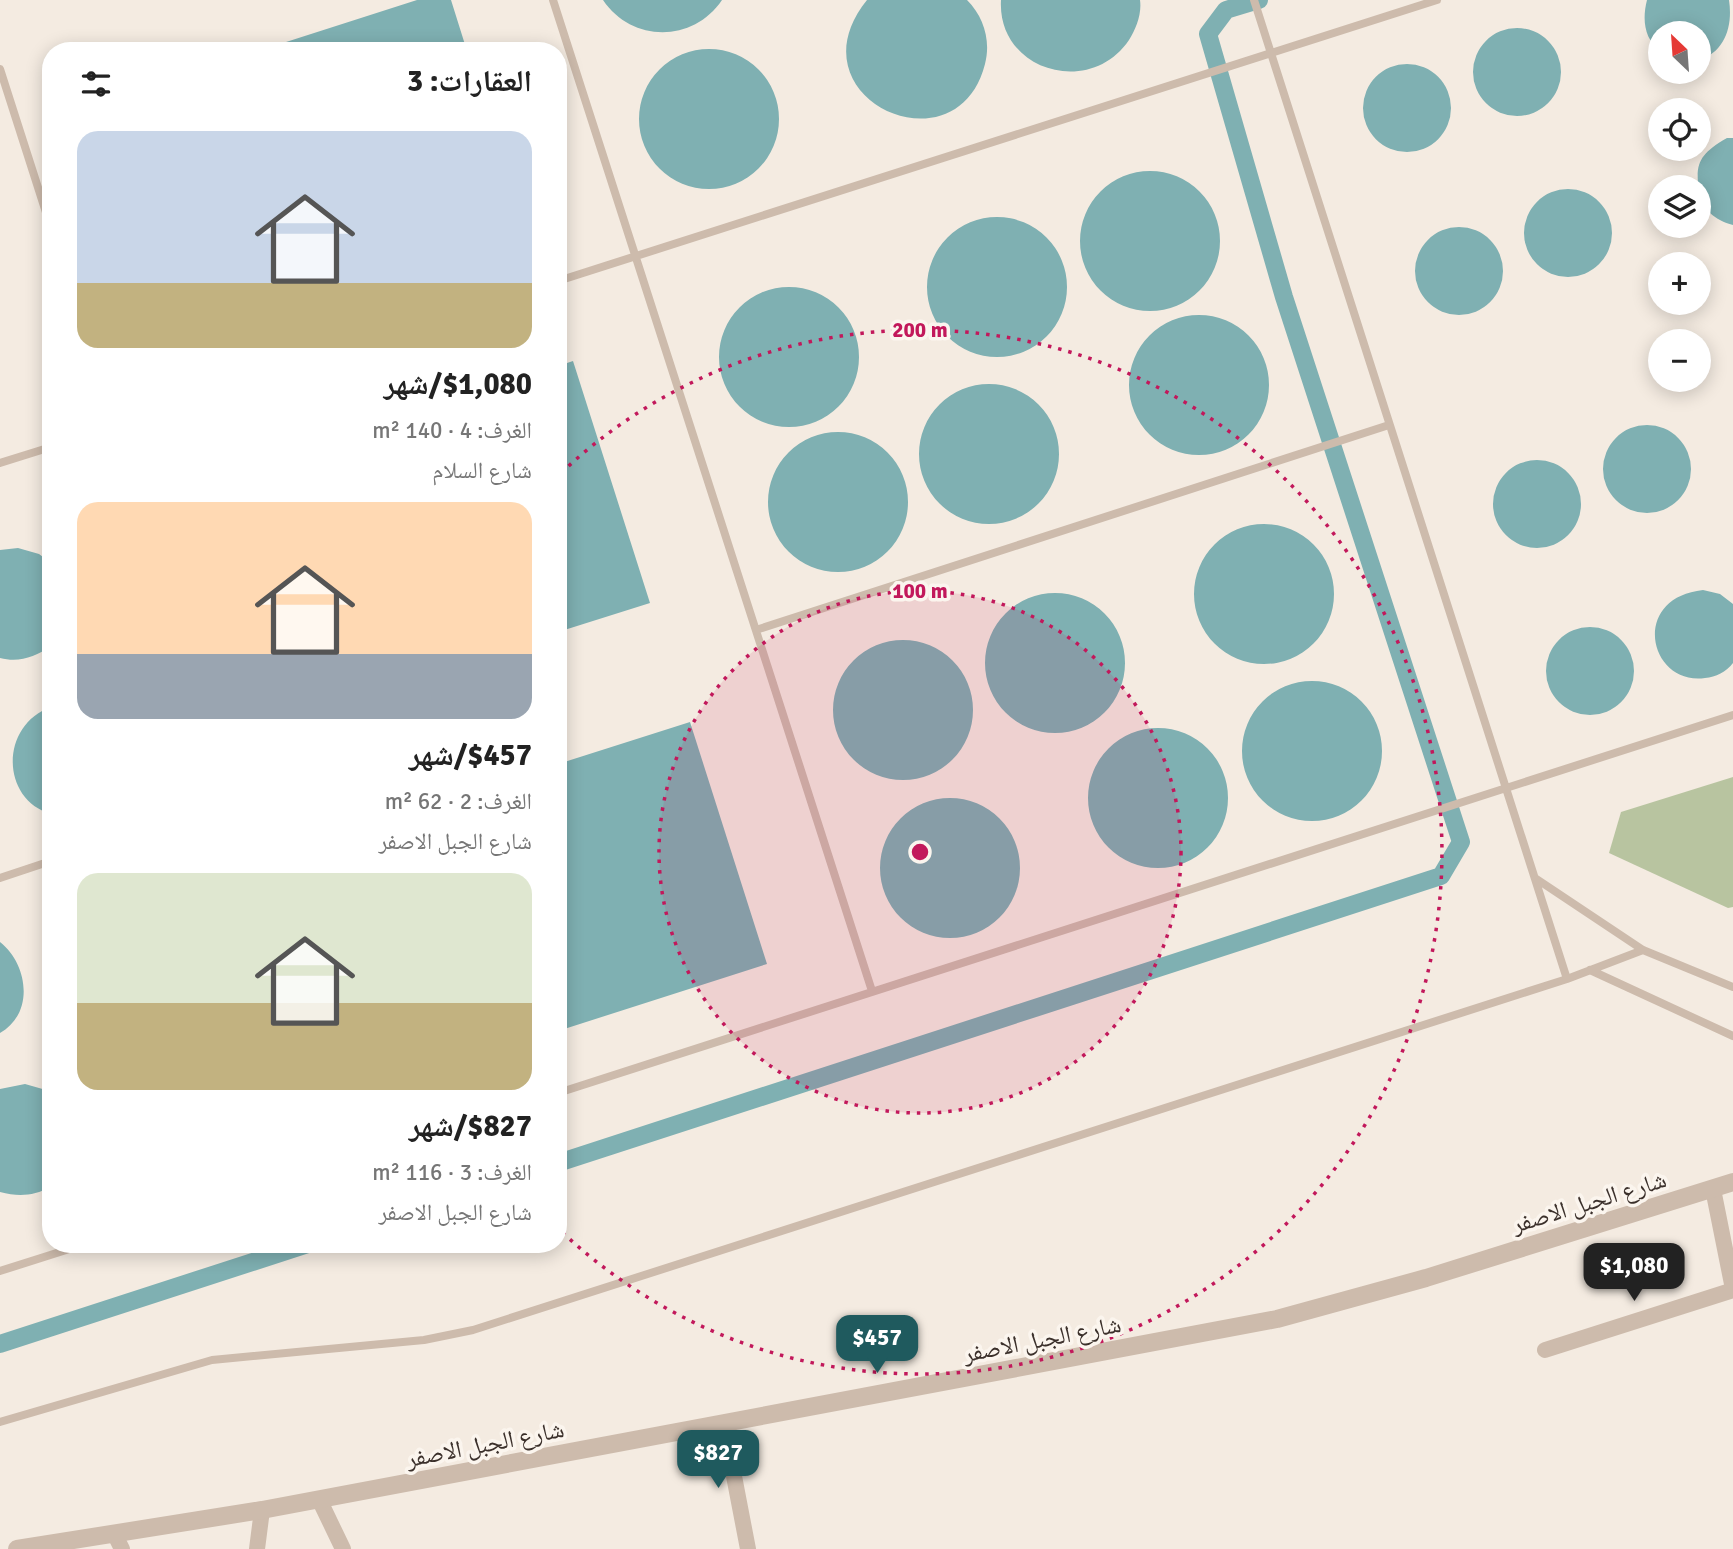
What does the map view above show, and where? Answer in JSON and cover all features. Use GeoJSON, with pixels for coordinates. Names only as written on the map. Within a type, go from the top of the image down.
{"type":"FeatureCollection","features":[{"type":"Feature","properties":{"kind":"street","name":"شارع الجبل الاصفر"},"geometry":{"type":"LineString","coordinates":[[17,1549],[119,1542],[262,1510],[1277,1319],[1413,1282],[1733,1182]]}},
{"type":"Feature","properties":{"kind":"street"},"geometry":{"type":"LineString","coordinates":[[1545,1350],[1733,1290],[1713,1189]]}},
{"type":"Feature","properties":{"kind":"street"},"geometry":{"type":"LineString","coordinates":[[723,1424],[748,1549]]}},
{"type":"Feature","properties":{"kind":"street"},"geometry":{"type":"LineString","coordinates":[[320,1499],[343,1549]]}},
{"type":"Feature","properties":{"kind":"street"},"geometry":{"type":"LineString","coordinates":[[257,1549],[262,1510]]}},
{"type":"Feature","properties":{"kind":"lane"},"geometry":{"type":"LineString","coordinates":[[553,0],[566,42]]}},
{"type":"Feature","properties":{"kind":"lane"},"geometry":{"type":"LineString","coordinates":[[1254,0],[1567,979]]}},
{"type":"Feature","properties":{"kind":"lane"},"geometry":{"type":"LineString","coordinates":[[567,278],[1437,0]]}},
{"type":"Feature","properties":{"kind":"lane"},"geometry":{"type":"LineString","coordinates":[[567,44],[872,991]]}},
{"type":"Feature","properties":{"kind":"lane"},"geometry":{"type":"LineString","coordinates":[[1,73],[42,200]]}},
{"type":"Feature","properties":{"kind":"lane"},"geometry":{"type":"LineString","coordinates":[[756,630],[1389,425]]}},
{"type":"Feature","properties":{"kind":"lane"},"geometry":{"type":"LineString","coordinates":[[0,463],[42,450]]}},
{"type":"Feature","properties":{"kind":"lane"},"geometry":{"type":"LineString","coordinates":[[567,1090],[1733,715]]}},
{"type":"Feature","properties":{"kind":"lane"},"geometry":{"type":"LineString","coordinates":[[0,878],[42,864]]}},
{"type":"Feature","properties":{"kind":"lane"},"geometry":{"type":"LineString","coordinates":[[1535,878],[1643,950],[1733,987]]}},
{"type":"Feature","properties":{"kind":"lane"},"geometry":{"type":"LineString","coordinates":[[0,1422],[212,1360],[424,1340],[473,1330],[1567,979],[1643,950]]}},
{"type":"Feature","properties":{"kind":"lane"},"geometry":{"type":"LineString","coordinates":[[1590,970],[1733,1035]]}},
{"type":"Feature","properties":{"kind":"lane"},"geometry":{"type":"LineString","coordinates":[[0,1271],[57,1253]]}},
{"type":"Feature","properties":{"kind":"green space"},"geometry":{"type":"Polygon","coordinates":[[[1733,777],[1733,907],[1728,908],[1609,853],[1621,812],[1733,777]]]}},
{"type":"Feature","properties":{"kind":"water"},"geometry":{"type":"Polygon","coordinates":[[[417,0],[451,0],[464,42],[286,42],[417,0]]]}},
{"type":"Feature","properties":{"kind":"water"},"geometry":{"type":"Polygon","coordinates":[[[603,0],[722,0],[710,14],[695,24],[662,32],[630,24],[615,14],[603,0]]]}},
{"type":"Feature","properties":{"kind":"water"},"geometry":{"type":"Polygon","coordinates":[[[867,0],[967,0],[982,22],[987,47],[985,64],[969,97],[944,115],[915,118],[886,110],[862,93],[848,67],[848,35],[867,0]]]}},
{"type":"Feature","properties":{"kind":"water"},"geometry":{"type":"Polygon","coordinates":[[[1001,0],[1140,0],[1140,11],[1132,36],[1112,58],[1092,68],[1070,72],[1049,68],[1029,59],[1014,44],[1004,24],[1001,0]]]}},
{"type":"Feature","properties":{"kind":"water"},"geometry":{"type":"Polygon","coordinates":[[[1647,0],[1729,0],[1728,28],[1721,44],[1712,53],[1712,21],[1648,21],[1648,35],[1645,15],[1647,0]]]}},
{"type":"Feature","properties":{"kind":"water"},"geometry":{"type":"Polygon","coordinates":[[[1508,28],[1526,28],[1542,35],[1554,47],[1561,63],[1561,81],[1554,97],[1542,109],[1526,116],[1508,116],[1492,109],[1480,97],[1473,81],[1473,63],[1480,47],[1492,35],[1508,28]]]}},
{"type":"Feature","properties":{"kind":"water"},"geometry":{"type":"Polygon","coordinates":[[[709,49],[736,54],[759,69],[774,92],[779,119],[774,146],[759,169],[736,184],[709,189],[682,184],[659,169],[644,146],[639,119],[644,92],[659,69],[682,54],[709,49]]]}},
{"type":"Feature","properties":{"kind":"water"},"geometry":{"type":"Polygon","coordinates":[[[1398,64],[1416,64],[1432,71],[1444,83],[1451,99],[1451,117],[1444,133],[1432,145],[1416,152],[1398,152],[1382,145],[1370,133],[1363,117],[1363,99],[1370,83],[1382,71],[1398,64]]]}},
{"type":"Feature","properties":{"kind":"water"},"geometry":{"type":"Polygon","coordinates":[[[1727,138],[1733,138],[1733,225],[1711,213],[1711,175],[1698,175],[1701,161],[1711,161],[1711,148],[1727,138]]]}},
{"type":"Feature","properties":{"kind":"water"},"geometry":{"type":"Polygon","coordinates":[[[1150,171],[1177,176],[1200,191],[1215,214],[1220,241],[1215,268],[1200,291],[1177,306],[1150,311],[1123,306],[1100,291],[1085,268],[1080,241],[1085,214],[1100,191],[1123,176],[1150,171]]]}},
{"type":"Feature","properties":{"kind":"water"},"geometry":{"type":"Polygon","coordinates":[[[1559,189],[1577,189],[1593,196],[1605,208],[1612,224],[1612,242],[1605,258],[1593,270],[1577,277],[1559,277],[1543,270],[1531,258],[1524,242],[1524,224],[1531,208],[1543,196],[1559,189]]]}},
{"type":"Feature","properties":{"kind":"water"},"geometry":{"type":"Polygon","coordinates":[[[997,217],[1024,222],[1046,238],[1062,260],[1067,287],[1062,314],[1046,336],[1024,352],[997,357],[970,352],[948,336],[932,314],[927,287],[932,260],[948,238],[970,222],[997,217]]]}},
{"type":"Feature","properties":{"kind":"water"},"geometry":{"type":"Polygon","coordinates":[[[1450,227],[1468,227],[1484,234],[1496,246],[1503,262],[1503,280],[1496,296],[1484,308],[1468,315],[1450,315],[1434,308],[1422,296],[1415,280],[1415,262],[1422,246],[1434,234],[1450,227]]]}},
{"type":"Feature","properties":{"kind":"water"},"geometry":{"type":"Polygon","coordinates":[[[789,287],[816,292],[839,307],[854,330],[859,357],[854,384],[839,407],[816,422],[789,427],[762,422],[739,407],[724,384],[719,357],[724,330],[739,307],[762,292],[789,287]]]}},
{"type":"Feature","properties":{"kind":"water"},"geometry":{"type":"Polygon","coordinates":[[[1199,315],[1226,320],[1248,336],[1264,358],[1269,385],[1264,412],[1248,434],[1226,450],[1199,455],[1172,450],[1150,434],[1134,412],[1129,385],[1134,358],[1150,336],[1172,320],[1199,315]]]}},
{"type":"Feature","properties":{"kind":"water"},"geometry":{"type":"Polygon","coordinates":[[[573,361],[650,603],[567,629],[567,363],[573,361]]]}},
{"type":"Feature","properties":{"kind":"water"},"geometry":{"type":"Polygon","coordinates":[[[989,384],[1016,389],[1038,405],[1054,427],[1059,454],[1054,481],[1038,503],[1016,519],[989,524],[962,519],[940,503],[924,481],[919,454],[924,427],[940,405],[962,389],[989,384]]]}},
{"type":"Feature","properties":{"kind":"water"},"geometry":{"type":"Polygon","coordinates":[[[1638,425],[1656,425],[1672,432],[1684,444],[1691,460],[1691,478],[1684,494],[1672,506],[1656,513],[1638,513],[1622,506],[1610,494],[1603,478],[1603,460],[1610,444],[1622,432],[1638,425]]]}},
{"type":"Feature","properties":{"kind":"water"},"geometry":{"type":"Polygon","coordinates":[[[838,432],[865,437],[888,452],[903,475],[908,502],[903,529],[888,552],[865,567],[838,572],[811,567],[788,552],[773,529],[768,502],[773,475],[788,452],[811,437],[838,432]]]}},
{"type":"Feature","properties":{"kind":"water"},"geometry":{"type":"Polygon","coordinates":[[[1528,460],[1546,460],[1562,467],[1574,479],[1581,495],[1581,513],[1574,529],[1562,541],[1546,548],[1528,548],[1512,541],[1500,529],[1493,513],[1493,495],[1500,479],[1512,467],[1528,460]]]}},
{"type":"Feature","properties":{"kind":"water"},"geometry":{"type":"Polygon","coordinates":[[[1264,524],[1291,529],[1313,545],[1329,567],[1334,594],[1329,621],[1313,643],[1291,659],[1264,664],[1237,659],[1215,643],[1199,621],[1194,594],[1199,567],[1215,545],[1237,529],[1264,524]]]}},
{"type":"Feature","properties":{"kind":"water"},"geometry":{"type":"Polygon","coordinates":[[[18,548],[42,556],[42,651],[27,658],[0,658],[0,550],[18,548]]]}},
{"type":"Feature","properties":{"kind":"water"},"geometry":{"type":"Polygon","coordinates":[[[1703,590],[1720,594],[1733,604],[1733,663],[1713,676],[1686,677],[1671,669],[1660,656],[1655,640],[1656,623],[1664,608],[1680,596],[1703,590]]]}},
{"type":"Feature","properties":{"kind":"water"},"geometry":{"type":"Polygon","coordinates":[[[1055,593],[1082,598],[1105,613],[1120,636],[1125,663],[1120,690],[1105,713],[1082,728],[1055,733],[1028,728],[1005,713],[990,690],[985,663],[990,636],[1005,613],[1028,598],[1055,593]]]}},
{"type":"Feature","properties":{"kind":"water"},"geometry":{"type":"Polygon","coordinates":[[[1581,627],[1599,627],[1615,634],[1627,646],[1634,662],[1634,680],[1627,696],[1615,708],[1599,715],[1581,715],[1565,708],[1553,696],[1546,680],[1546,662],[1553,646],[1565,634],[1581,627]]]}},
{"type":"Feature","properties":{"kind":"water"},"geometry":{"type":"Polygon","coordinates":[[[903,640],[930,645],[952,661],[968,683],[973,710],[968,737],[952,759],[930,775],[903,780],[876,775],[854,759],[838,737],[833,710],[838,683],[854,661],[876,645],[903,640]]]}},
{"type":"Feature","properties":{"kind":"water"},"geometry":{"type":"Polygon","coordinates":[[[1312,681],[1339,686],[1362,701],[1377,724],[1382,751],[1377,778],[1362,801],[1339,816],[1312,821],[1285,816],[1262,801],[1247,778],[1242,751],[1247,724],[1262,701],[1285,686],[1312,681]]]}},
{"type":"Feature","properties":{"kind":"water"},"geometry":{"type":"Polygon","coordinates":[[[42,712],[42,810],[34,806],[22,793],[15,778],[13,762],[15,745],[22,729],[42,712]]]}},
{"type":"Feature","properties":{"kind":"water"},"geometry":{"type":"Polygon","coordinates":[[[690,722],[767,964],[567,1028],[567,761],[690,722]]]}},
{"type":"Feature","properties":{"kind":"water"},"geometry":{"type":"Polygon","coordinates":[[[1158,728],[1185,733],[1208,748],[1223,771],[1228,798],[1223,825],[1208,848],[1185,863],[1158,868],[1131,863],[1108,848],[1093,825],[1088,798],[1093,771],[1108,748],[1131,733],[1158,728]]]}},
{"type":"Feature","properties":{"kind":"water"},"geometry":{"type":"Polygon","coordinates":[[[950,798],[977,803],[999,819],[1015,841],[1020,868],[1015,895],[999,917],[977,933],[950,938],[923,933],[901,917],[885,895],[880,868],[885,841],[901,819],[923,803],[950,798]]]}},
{"type":"Feature","properties":{"kind":"water"},"geometry":{"type":"Polygon","coordinates":[[[0,942],[17,963],[24,988],[19,1013],[0,1033],[0,942]]]}},
{"type":"Feature","properties":{"kind":"water"},"geometry":{"type":"Polygon","coordinates":[[[25,1084],[42,1089],[42,1190],[26,1195],[0,1192],[0,1089],[25,1084]]]}},
{"type":"Feature","properties":{"kind":"waterway"},"geometry":{"type":"LineString","coordinates":[[567,1160],[1441,876],[1461,842],[1284,297],[1208,34],[1226,10],[1259,0]]}},
{"type":"Feature","properties":{"kind":"waterway"},"geometry":{"type":"LineString","coordinates":[[0,1344],[280,1253]]}}]}
